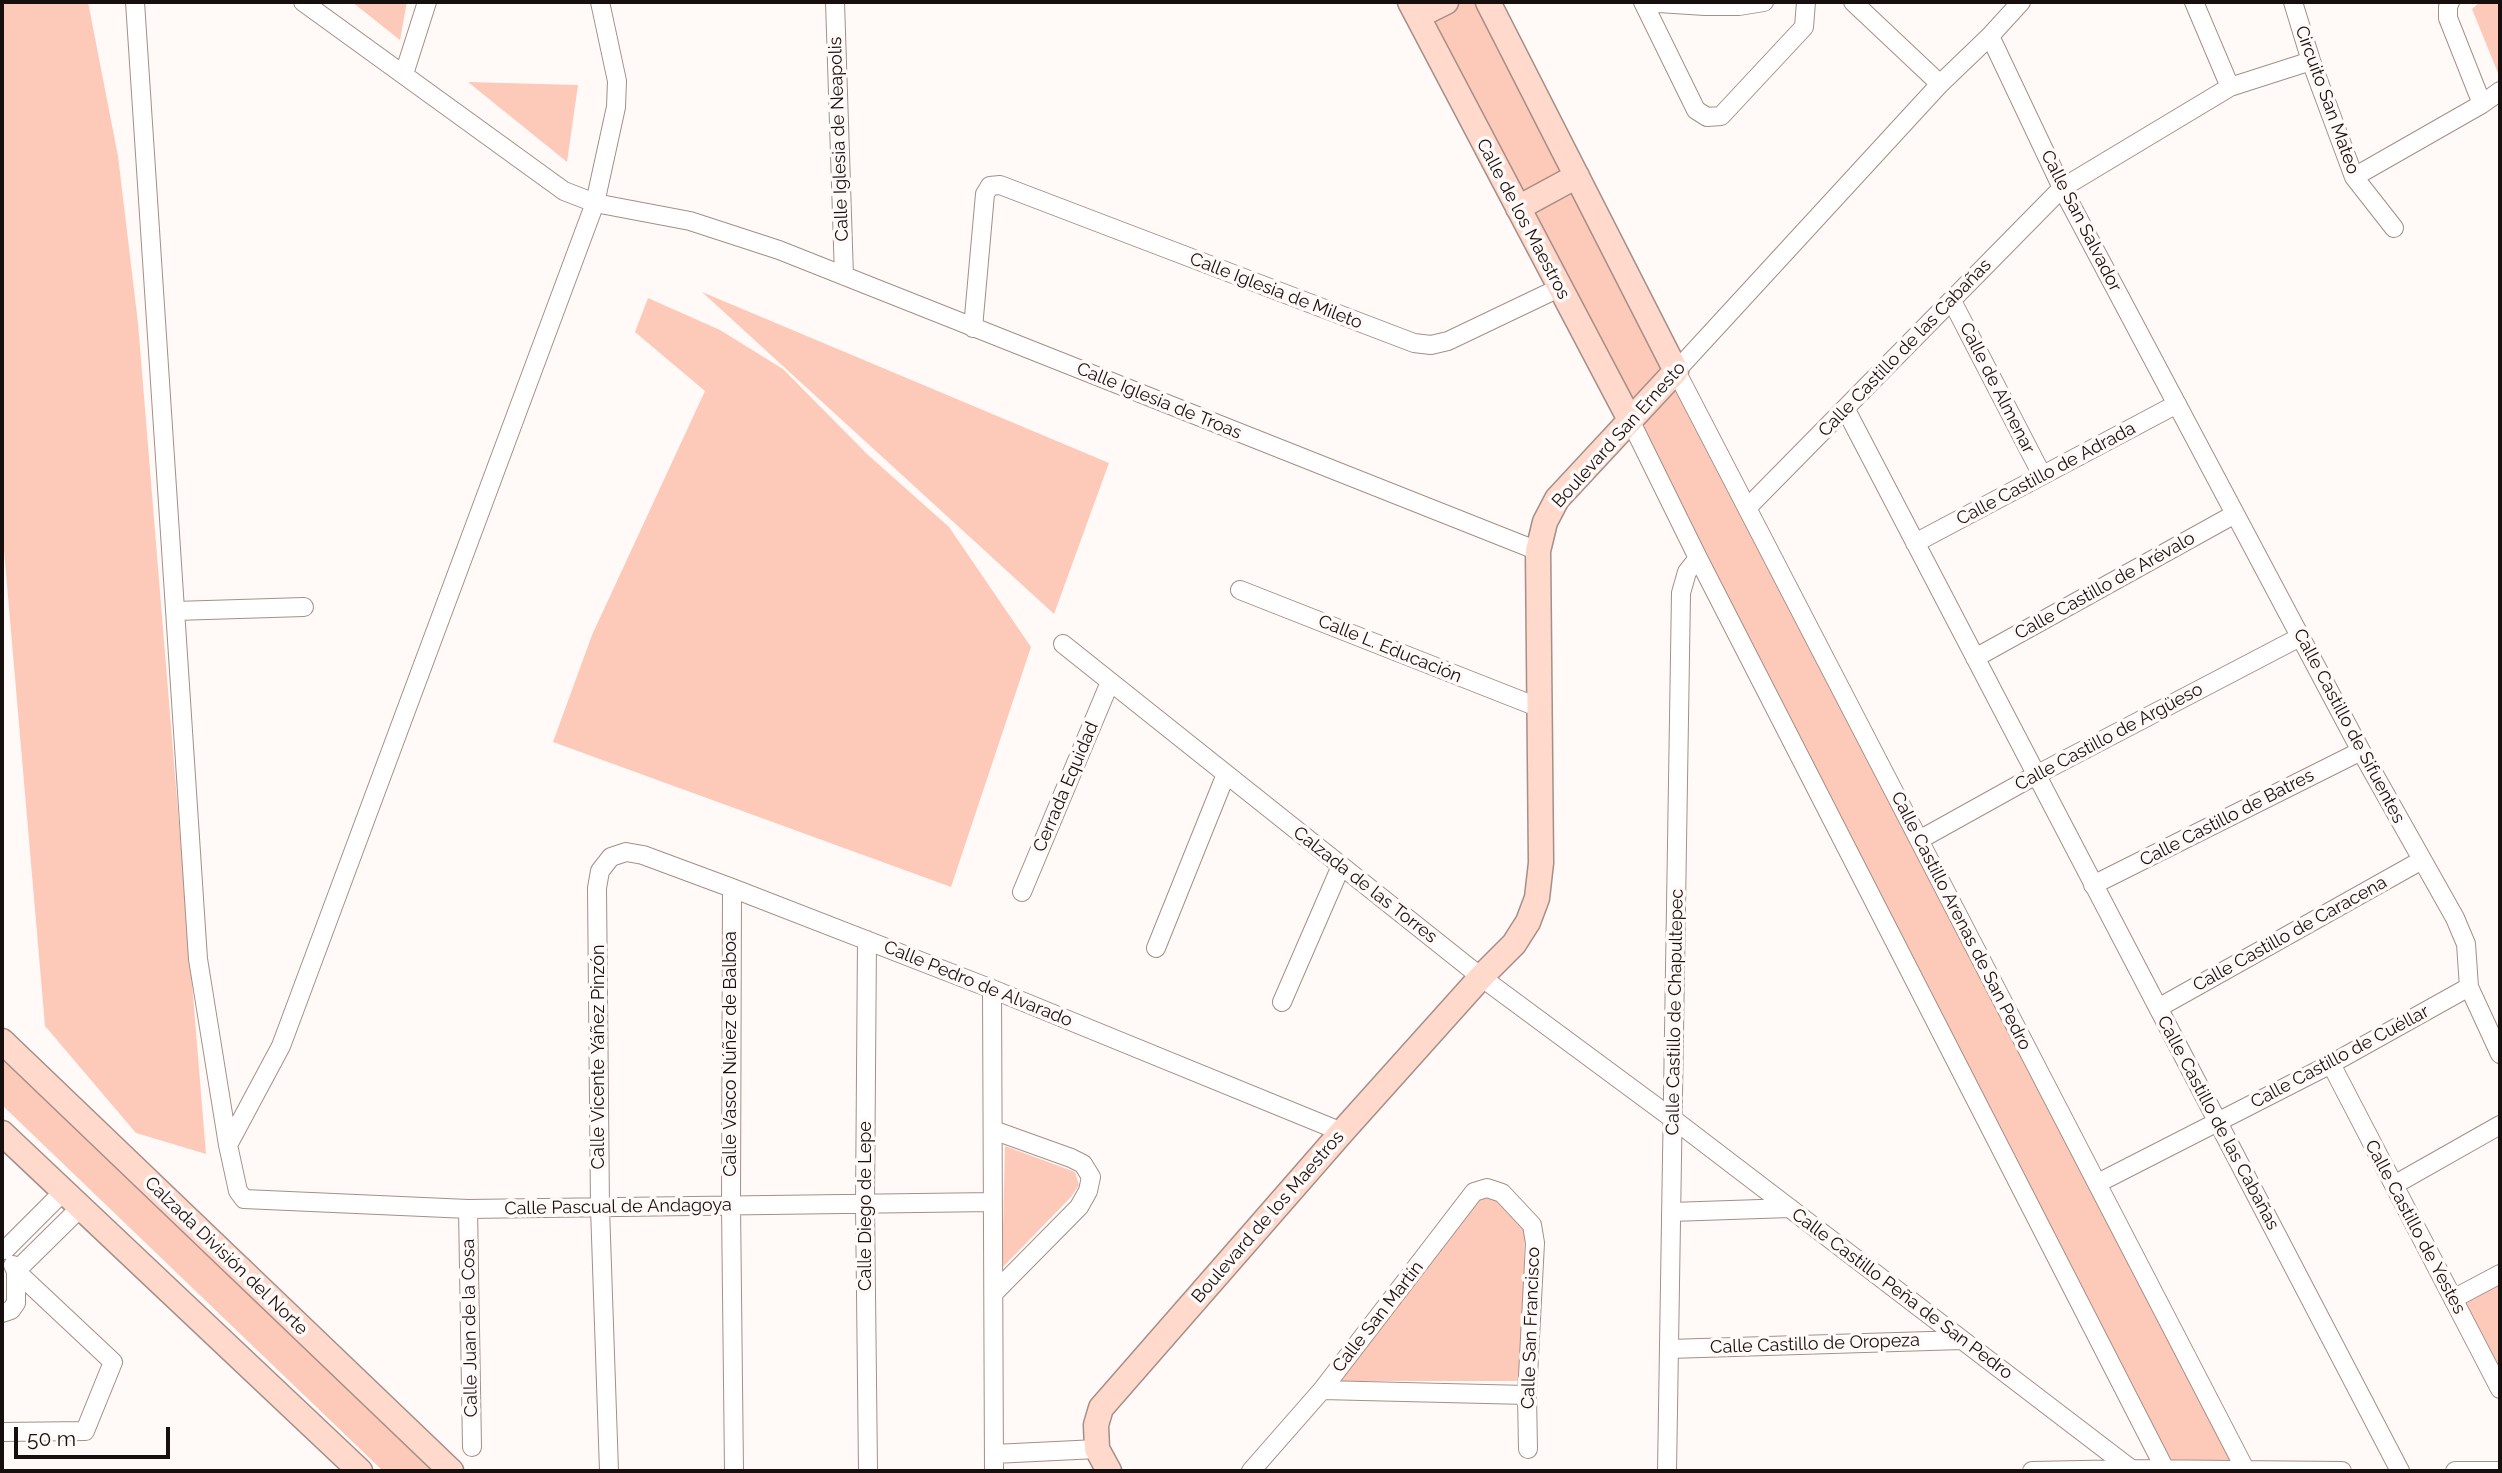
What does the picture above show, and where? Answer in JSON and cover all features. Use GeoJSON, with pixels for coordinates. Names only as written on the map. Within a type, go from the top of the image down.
{"type":"FeatureCollection","features":[{"type":"Feature","properties":{"kind":"main road"},"geometry":{"type":"LineString","coordinates":[[1414,9],[1446,2]]}},
{"type":"Feature","properties":{"kind":"main road"},"geometry":{"type":"LineString","coordinates":[[1488,2],[1676,371]]}},
{"type":"Feature","properties":{"kind":"main road","name":"Calle de los Maestros"},"geometry":{"type":"LineString","coordinates":[[1414,9],[1630,420]]}},
{"type":"Feature","properties":{"kind":"main road"},"geometry":{"type":"LineString","coordinates":[[1518,208],[1577,176]]}},
{"type":"Feature","properties":{"kind":"main road","name":"Boulevard San Ernesto"},"geometry":{"type":"LineString","coordinates":[[1481,977],[1514,944],[1528,922],[1537,898],[1541,863],[1538,551],[1545,522],[1558,499],[1676,371]]}},
{"type":"Feature","properties":{"kind":"main road","name":"Boulevard de los Maestros"},"geometry":{"type":"LineString","coordinates":[[1097,1449],[1096,1425],[1101,1408],[1481,977]]}},
{"type":"Feature","properties":{"kind":"main road","name":"Calzada División del Norte"},"geometry":{"type":"LineString","coordinates":[[2,1041],[452,1471]]}},
{"type":"Feature","properties":{"kind":"main road"},"geometry":{"type":"LineString","coordinates":[[2,1133],[360,1471]]}},
{"type":"Feature","properties":{"kind":"main road"},"geometry":{"type":"LineString","coordinates":[[1097,1449],[1109,1471]]}},
{"type":"Feature","properties":{"kind":"street"},"geometry":{"type":"LineString","coordinates":[[135,2],[198,959],[228,1145]]}},
{"type":"Feature","properties":{"kind":"street","name":"Calle Iglesia de Troas"},"geometry":{"type":"LineString","coordinates":[[303,2],[564,191],[595,203],[690,220],[779,250],[1538,551]]}},
{"type":"Feature","properties":{"kind":"street"},"geometry":{"type":"LineString","coordinates":[[404,74],[427,2]]}},
{"type":"Feature","properties":{"kind":"street"},"geometry":{"type":"LineString","coordinates":[[228,1145],[281,1046],[595,203],[616,107],[617,81],[600,2]]}},
{"type":"Feature","properties":{"kind":"street","name":"Calle Iglesia de Neapolis"},"geometry":{"type":"LineString","coordinates":[[835,2],[844,276]]}},
{"type":"Feature","properties":{"kind":"street"},"geometry":{"type":"LineString","coordinates":[[1764,2],[1739,6],[1643,2],[1696,110],[1707,117],[1721,116],[1804,27],[1806,2]]}},
{"type":"Feature","properties":{"kind":"street"},"geometry":{"type":"LineString","coordinates":[[1853,2],[1940,84]]}},
{"type":"Feature","properties":{"kind":"street","name":"Boulevard San Ernesto"},"geometry":{"type":"LineString","coordinates":[[1676,371],[1940,84],[2021,2]]}},
{"type":"Feature","properties":{"kind":"street"},"geometry":{"type":"LineString","coordinates":[[2194,2],[2230,87]]}},
{"type":"Feature","properties":{"kind":"street","name":"Circuito San Mateo"},"geometry":{"type":"LineString","coordinates":[[2293,2],[2311,61],[2354,177],[2394,228]]}},
{"type":"Feature","properties":{"kind":"street"},"geometry":{"type":"LineString","coordinates":[[2450,2],[2448,18],[2482,104]]}},
{"type":"Feature","properties":{"kind":"street","name":"Calle San Salvador"},"geometry":{"type":"LineString","coordinates":[[1990,36],[2062,188],[2177,404]]}},
{"type":"Feature","properties":{"kind":"street","name":"Calle Castillo de las Cabañas"},"geometry":{"type":"LineString","coordinates":[[1747,508],[2062,188],[2230,87],[2311,61]]}},
{"type":"Feature","properties":{"kind":"street"},"geometry":{"type":"LineString","coordinates":[[2354,177],[2500,91]]}},
{"type":"Feature","properties":{"kind":"street","name":"Calle Iglesia de Mileto"},"geometry":{"type":"LineString","coordinates":[[973,327],[985,194],[990,186],[1000,184],[1413,343],[1431,345],[1448,341],[1559,288]]}},
{"type":"Feature","properties":{"kind":"street","name":"Calle de Almenar"},"geometry":{"type":"LineString","coordinates":[[1952,301],[2042,475]]}},
{"type":"Feature","properties":{"kind":"street","name":"Calle Castillo Arenas de San Pedro"},"geometry":{"type":"LineString","coordinates":[[1676,371],[2246,1471]]}},
{"type":"Feature","properties":{"kind":"street","name":"Calle Castillo de Adrada"},"geometry":{"type":"LineString","coordinates":[[1915,543],[2177,404]]}},
{"type":"Feature","properties":{"kind":"street","name":"Calle Castillo de Sifuentes"},"geometry":{"type":"LineString","coordinates":[[2177,404],[2361,751],[2455,918],[2466,944],[2469,987],[2500,1054]]}},
{"type":"Feature","properties":{"kind":"street"},"geometry":{"type":"LineString","coordinates":[[1846,410],[2036,775]]}},
{"type":"Feature","properties":{"kind":"street"},"geometry":{"type":"LineString","coordinates":[[1630,420],[1698,558],[2166,1471]]}},
{"type":"Feature","properties":{"kind":"street","name":"Calle Castillo de Arévalo"},"geometry":{"type":"LineString","coordinates":[[1975,659],[2235,514]]}},
{"type":"Feature","properties":{"kind":"street","name":"Calle Castillo de Chapultepec"},"geometry":{"type":"LineString","coordinates":[[1667,1471],[1681,593],[1687,572],[1698,558]]}},
{"type":"Feature","properties":{"kind":"street","name":"Calle L. Educación"},"geometry":{"type":"LineString","coordinates":[[1240,590],[1540,708]]}},
{"type":"Feature","properties":{"kind":"street"},"geometry":{"type":"LineString","coordinates":[[175,611],[304,607]]}},
{"type":"Feature","properties":{"kind":"street","name":"Calle Castillo de Argüeso"},"geometry":{"type":"LineString","coordinates":[[1919,840],[2036,775],[2300,637]]}},
{"type":"Feature","properties":{"kind":"street","name":"Calzada de las Torres"},"geometry":{"type":"LineString","coordinates":[[1063,644],[1481,977],[1673,1119]]}},
{"type":"Feature","properties":{"kind":"street","name":"Cerrada Equidad"},"geometry":{"type":"LineString","coordinates":[[1022,892],[1110,682]]}},
{"type":"Feature","properties":{"kind":"street","name":"Calle Castillo de Batres"},"geometry":{"type":"LineString","coordinates":[[2093,885],[2361,751]]}},
{"type":"Feature","properties":{"kind":"street"},"geometry":{"type":"LineString","coordinates":[[1157,948],[1226,774]]}},
{"type":"Feature","properties":{"kind":"street","name":"Calle Castillo de las Cabañas"},"geometry":{"type":"LineString","coordinates":[[2036,775],[2400,1471]]}},
{"type":"Feature","properties":{"kind":"street","name":"Calle Pedro de Alvarado"},"geometry":{"type":"LineString","coordinates":[[611,857],[626,852],[643,855],[732,888],[992,989],[1342,1132]]}},
{"type":"Feature","properties":{"kind":"street","name":"Calle Vicente Yáñez Pinzón"},"geometry":{"type":"LineString","coordinates":[[610,1471],[600,1208],[597,888],[600,871],[611,857]]}},
{"type":"Feature","properties":{"kind":"street","name":"Calle Castillo de Caracena"},"geometry":{"type":"LineString","coordinates":[[2158,1008],[2422,860]]}},
{"type":"Feature","properties":{"kind":"street"},"geometry":{"type":"LineString","coordinates":[[1282,1002],[1341,866]]}},
{"type":"Feature","properties":{"kind":"street","name":"Calle Vasco Núñez de Balboa"},"geometry":{"type":"LineString","coordinates":[[732,888],[734,1471]]}},
{"type":"Feature","properties":{"kind":"street","name":"Calle Diego de Lepe"},"geometry":{"type":"LineString","coordinates":[[867,940],[865,1204],[868,1471]]}},
{"type":"Feature","properties":{"kind":"street","name":"Calle Castillo de Cuéllar"},"geometry":{"type":"LineString","coordinates":[[2098,1182],[2330,1064],[2469,987]]}},
{"type":"Feature","properties":{"kind":"street"},"geometry":{"type":"LineString","coordinates":[[992,989],[994,1463],[1097,1449]]}},
{"type":"Feature","properties":{"kind":"street","name":"Calle Castillo de Yestes"},"geometry":{"type":"LineString","coordinates":[[2330,1064],[2500,1389]]}},
{"type":"Feature","properties":{"kind":"street","name":"Calle Castillo Peña de San Pedro"},"geometry":{"type":"LineString","coordinates":[[1673,1119],[2131,1469]]}},
{"type":"Feature","properties":{"kind":"street"},"geometry":{"type":"LineString","coordinates":[[2394,1185],[2500,1125]]}},
{"type":"Feature","properties":{"kind":"street"},"geometry":{"type":"LineString","coordinates":[[993,1130],[1071,1158],[1083,1164],[1091,1177],[1088,1191],[1079,1207],[993,1293]]}},
{"type":"Feature","properties":{"kind":"street","name":"Calle Pascual de Andagoya"},"geometry":{"type":"LineString","coordinates":[[228,1145],[238,1191],[244,1199],[468,1209],[993,1202]]}},
{"type":"Feature","properties":{"kind":"street","name":"Calle San Martín"},"geometry":{"type":"LineString","coordinates":[[1322,1390],[1474,1192],[1487,1188]]}},
{"type":"Feature","properties":{"kind":"street","name":"Calle San Francisco"},"geometry":{"type":"LineString","coordinates":[[1487,1188],[1502,1192],[1532,1225],[1535,1242],[1527,1395],[1528,1449]]}},
{"type":"Feature","properties":{"kind":"street"},"geometry":{"type":"LineString","coordinates":[[2,1432],[85,1431],[113,1362],[16,1271],[3,1250],[72,1200]]}},
{"type":"Feature","properties":{"kind":"street"},"geometry":{"type":"LineString","coordinates":[[2,1313],[11,1310],[16,1303],[16,1271],[72,1200]]}},
{"type":"Feature","properties":{"kind":"street"},"geometry":{"type":"LineString","coordinates":[[1671,1212],[1790,1208]]}},
{"type":"Feature","properties":{"kind":"street","name":"Calle Juan de la Cosa"},"geometry":{"type":"LineString","coordinates":[[468,1209],[472,1447]]}},
{"type":"Feature","properties":{"kind":"street"},"geometry":{"type":"LineString","coordinates":[[2453,1300],[2500,1274]]}},
{"type":"Feature","properties":{"kind":"street","name":"Calle Castillo de Oropeza"},"geometry":{"type":"LineString","coordinates":[[1669,1349],[1962,1340]]}},
{"type":"Feature","properties":{"kind":"street"},"geometry":{"type":"LineString","coordinates":[[1251,1471],[1322,1390]]}},
{"type":"Feature","properties":{"kind":"street","name":"Calle San Martín"},"geometry":{"type":"LineString","coordinates":[[1322,1390],[1527,1395]]}},
{"type":"Feature","properties":{"kind":"street"},"geometry":{"type":"LineString","coordinates":[[2032,1471],[2342,1471]]}},
{"type":"Feature","properties":{"kind":"street"},"geometry":{"type":"LineString","coordinates":[[2455,1471],[2500,1471]]}},
{"type":"Feature","properties":{"kind":"shaded area"},"geometry":{"type":"Polygon","coordinates":[[[2,2],[88,2],[118,156],[138,323],[206,1154],[136,1133],[45,1026],[2,527],[2,2]]]}},
{"type":"Feature","properties":{"kind":"shaded area"},"geometry":{"type":"Polygon","coordinates":[[[352,2],[407,2],[400,40],[352,2]]]}},
{"type":"Feature","properties":{"kind":"shaded area"},"geometry":{"type":"Polygon","coordinates":[[[1417,2],[1482,2],[2240,1467],[2168,1467],[1417,2]]]}},
{"type":"Feature","properties":{"kind":"shaded area"},"geometry":{"type":"Polygon","coordinates":[[[2480,2],[2500,2],[2500,78],[2472,9],[2480,2]]]}},
{"type":"Feature","properties":{"kind":"shaded area"},"geometry":{"type":"Polygon","coordinates":[[[468,82],[578,85],[567,162],[468,82]]]}},
{"type":"Feature","properties":{"kind":"shaded area"},"geometry":{"type":"Polygon","coordinates":[[[702,292],[1109,463],[1054,614],[702,292]]]}},
{"type":"Feature","properties":{"kind":"shaded area"},"geometry":{"type":"Polygon","coordinates":[[[648,298],[720,330],[783,369],[867,454],[949,527],[1031,647],[951,887],[553,742],[592,635],[705,391],[635,332],[648,298]]]}},
{"type":"Feature","properties":{"kind":"shaded area"},"geometry":{"type":"Polygon","coordinates":[[[2,1048],[437,1471],[383,1471],[2,1105],[2,1048]]]}},
{"type":"Feature","properties":{"kind":"shaded area"},"geometry":{"type":"Polygon","coordinates":[[[1005,1146],[1075,1172],[1079,1185],[1071,1197],[1002,1268],[1005,1146]]]}},
{"type":"Feature","properties":{"kind":"shaded area"},"geometry":{"type":"Polygon","coordinates":[[[1486,1195],[1499,1201],[1525,1229],[1521,1381],[1336,1381],[1477,1200],[1486,1195]]]}},
{"type":"Feature","properties":{"kind":"shaded area"},"geometry":{"type":"Polygon","coordinates":[[[2500,1275],[2500,1388],[2454,1300],[2500,1275]]]}}]}
